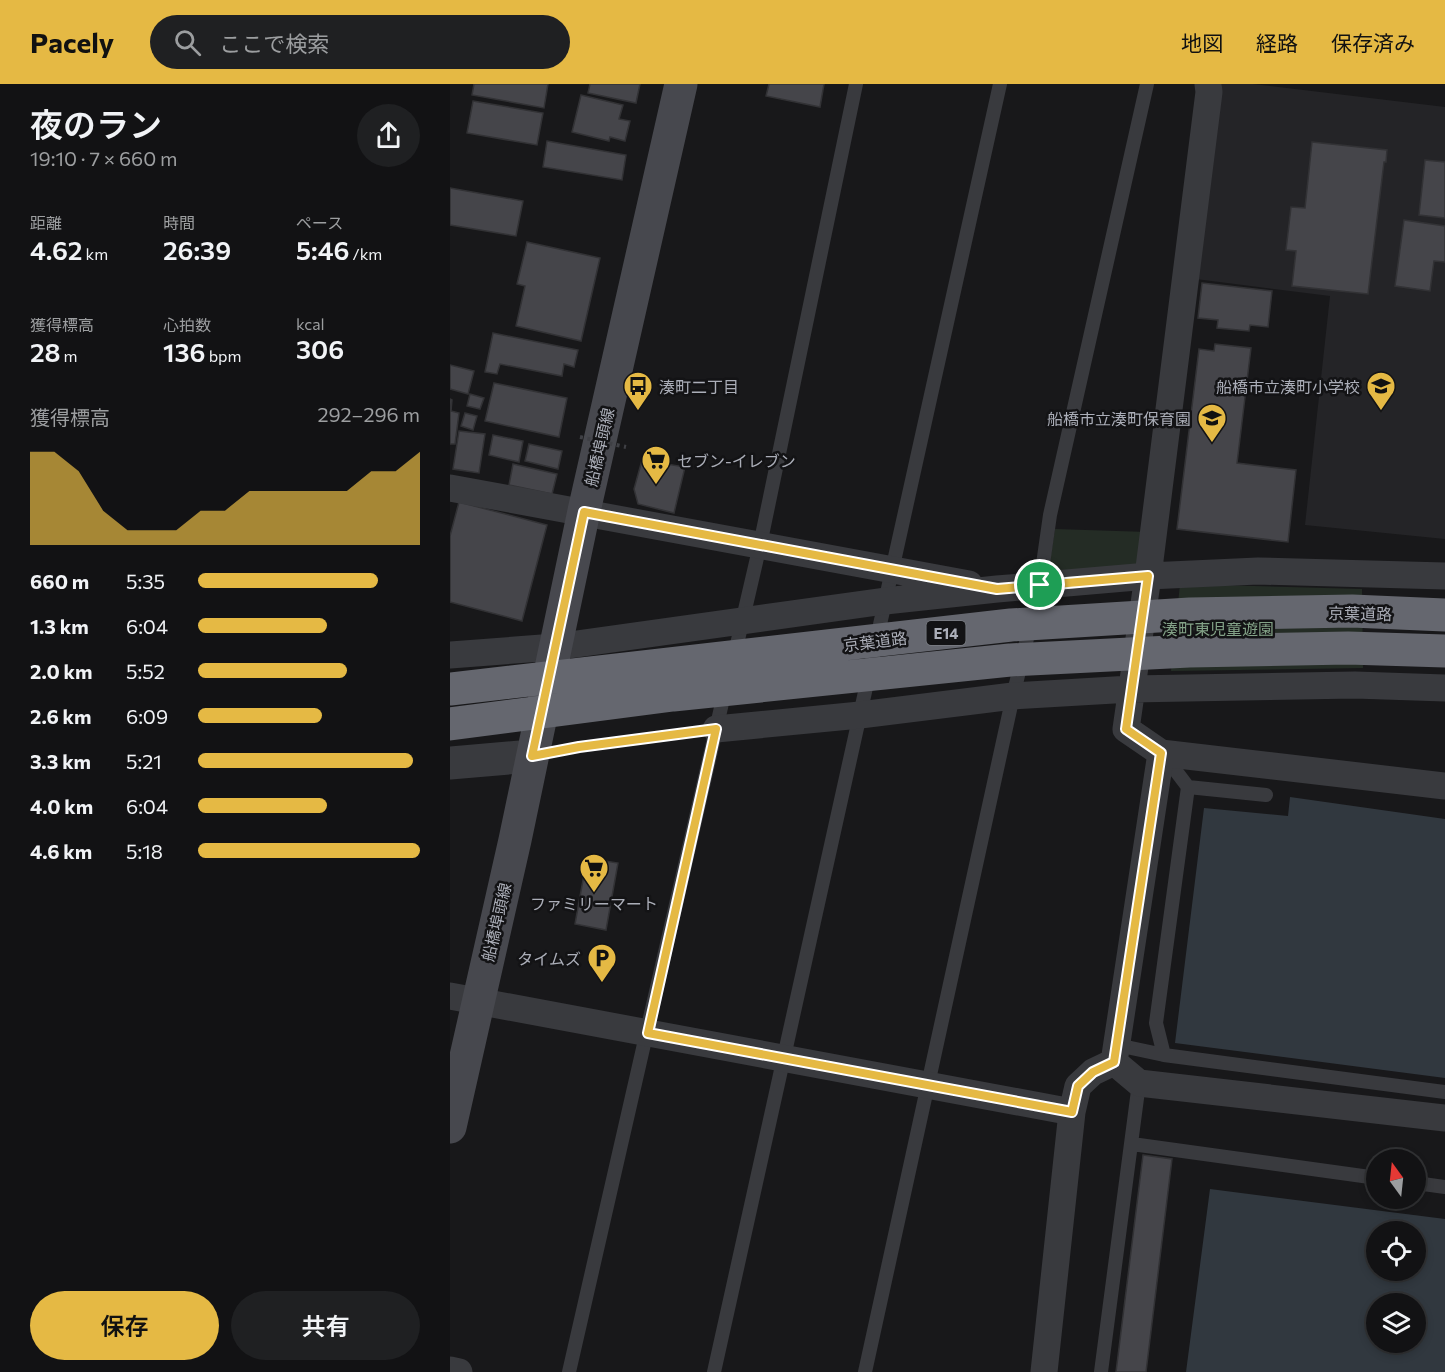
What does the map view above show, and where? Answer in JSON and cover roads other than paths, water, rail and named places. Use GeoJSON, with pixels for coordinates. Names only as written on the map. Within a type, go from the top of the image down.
{"type":"FeatureCollection","features":[{"type":"Feature","properties":{"kind":"highway","name":"京葉道路"},"geometry":{"type":"LineString","coordinates":[[450,689],[1011,625],[1190,614],[1352,611],[1445,615]]}},
{"type":"Feature","properties":{"kind":"highway","name":"京葉道路"},"geometry":{"type":"LineString","coordinates":[[450,724],[673,695],[1010,660],[1189,651],[1348,648],[1445,651]]}},
{"type":"Feature","properties":{"kind":"main road","name":"船橋埠頭線"},"geometry":{"type":"LineString","coordinates":[[450,1127],[464,998],[532,756],[584,512],[681,84]]}},
{"type":"Feature","properties":{"kind":"street"},"geometry":{"type":"LineString","coordinates":[[1208,84],[1209,92],[1148,576],[1126,729],[1161,753],[1445,786]]}},
{"type":"Feature","properties":{"kind":"street"},"geometry":{"type":"LineString","coordinates":[[450,488],[997,589]]}},
{"type":"Feature","properties":{"kind":"street"},"geometry":{"type":"LineString","coordinates":[[450,655],[555,647],[997,589],[1148,576],[1258,571],[1445,576]]}},
{"type":"Feature","properties":{"kind":"street"},"geometry":{"type":"LineString","coordinates":[[716,729],[860,715],[1013,696],[1131,689],[1355,685],[1445,688]]}},
{"type":"Feature","properties":{"kind":"street"},"geometry":{"type":"LineString","coordinates":[[1044,1372],[1072,1112],[1078,1086],[1115,1054],[1161,753]]}},
{"type":"Feature","properties":{"kind":"street"},"geometry":{"type":"LineString","coordinates":[[450,763],[532,756]]}},
{"type":"Feature","properties":{"kind":"street"},"geometry":{"type":"LineString","coordinates":[[464,998],[1072,1112]]}},
{"type":"Feature","properties":{"kind":"street"},"geometry":{"type":"LineString","coordinates":[[1115,1054],[1139,1083],[1445,1118]]}},
{"type":"Feature","properties":{"kind":"street"},"geometry":{"type":"LineString","coordinates":[[450,1370],[459,1372]]}},
{"type":"Feature","properties":{"kind":"lane"},"geometry":{"type":"LineString","coordinates":[[569,1372],[716,729],[743,621],[856,84]]}},
{"type":"Feature","properties":{"kind":"lane"},"geometry":{"type":"LineString","coordinates":[[714,1372],[1000,84]]}},
{"type":"Feature","properties":{"kind":"lane"},"geometry":{"type":"LineString","coordinates":[[865,1372],[1013,696],[1040,585],[1050,515],[1147,84]]}},
{"type":"Feature","properties":{"kind":"lane"},"geometry":{"type":"LineString","coordinates":[[1161,753],[1188,787],[1266,795]]}},
{"type":"Feature","properties":{"kind":"lane"},"geometry":{"type":"LineString","coordinates":[[1164,1055],[1156,1023],[1188,787]]}},
{"type":"Feature","properties":{"kind":"lane"},"geometry":{"type":"LineString","coordinates":[[1115,1054],[1164,1055],[1445,1092]]}},
{"type":"Feature","properties":{"kind":"lane"},"geometry":{"type":"LineString","coordinates":[[1101,1372],[1139,1083]]}},
{"type":"Feature","properties":{"kind":"lane"},"geometry":{"type":"LineString","coordinates":[[1132,1144],[1366,1176]]}},
{"type":"Feature","properties":{"kind":"lane"},"geometry":{"type":"LineString","coordinates":[[1426,1184],[1445,1187]]}},
{"type":"Feature","properties":{"kind":"place","name":"湊町二丁目"},"geometry":{"type":"Point","coordinates":[638,412]}},
{"type":"Feature","properties":{"kind":"place","name":"船橋市立湊町小学校"},"geometry":{"type":"Point","coordinates":[1381,412]}},
{"type":"Feature","properties":{"kind":"place","name":"船橋市立湊町保育園"},"geometry":{"type":"Point","coordinates":[1212,444]}},
{"type":"Feature","properties":{"kind":"place","name":"セブン-イレブン"},"geometry":{"type":"Point","coordinates":[656,486]}},
{"type":"Feature","properties":{"kind":"place","name":"ファミリーマート"},"geometry":{"type":"Point","coordinates":[594,894]}},
{"type":"Feature","properties":{"kind":"place","name":"タイムズ"},"geometry":{"type":"Point","coordinates":[602,984]}},
{"type":"Feature","properties":{"kind":"park label","name":"湊町東児童遊園"},"geometry":{"type":"Point","coordinates":[1218,628]}}]}
